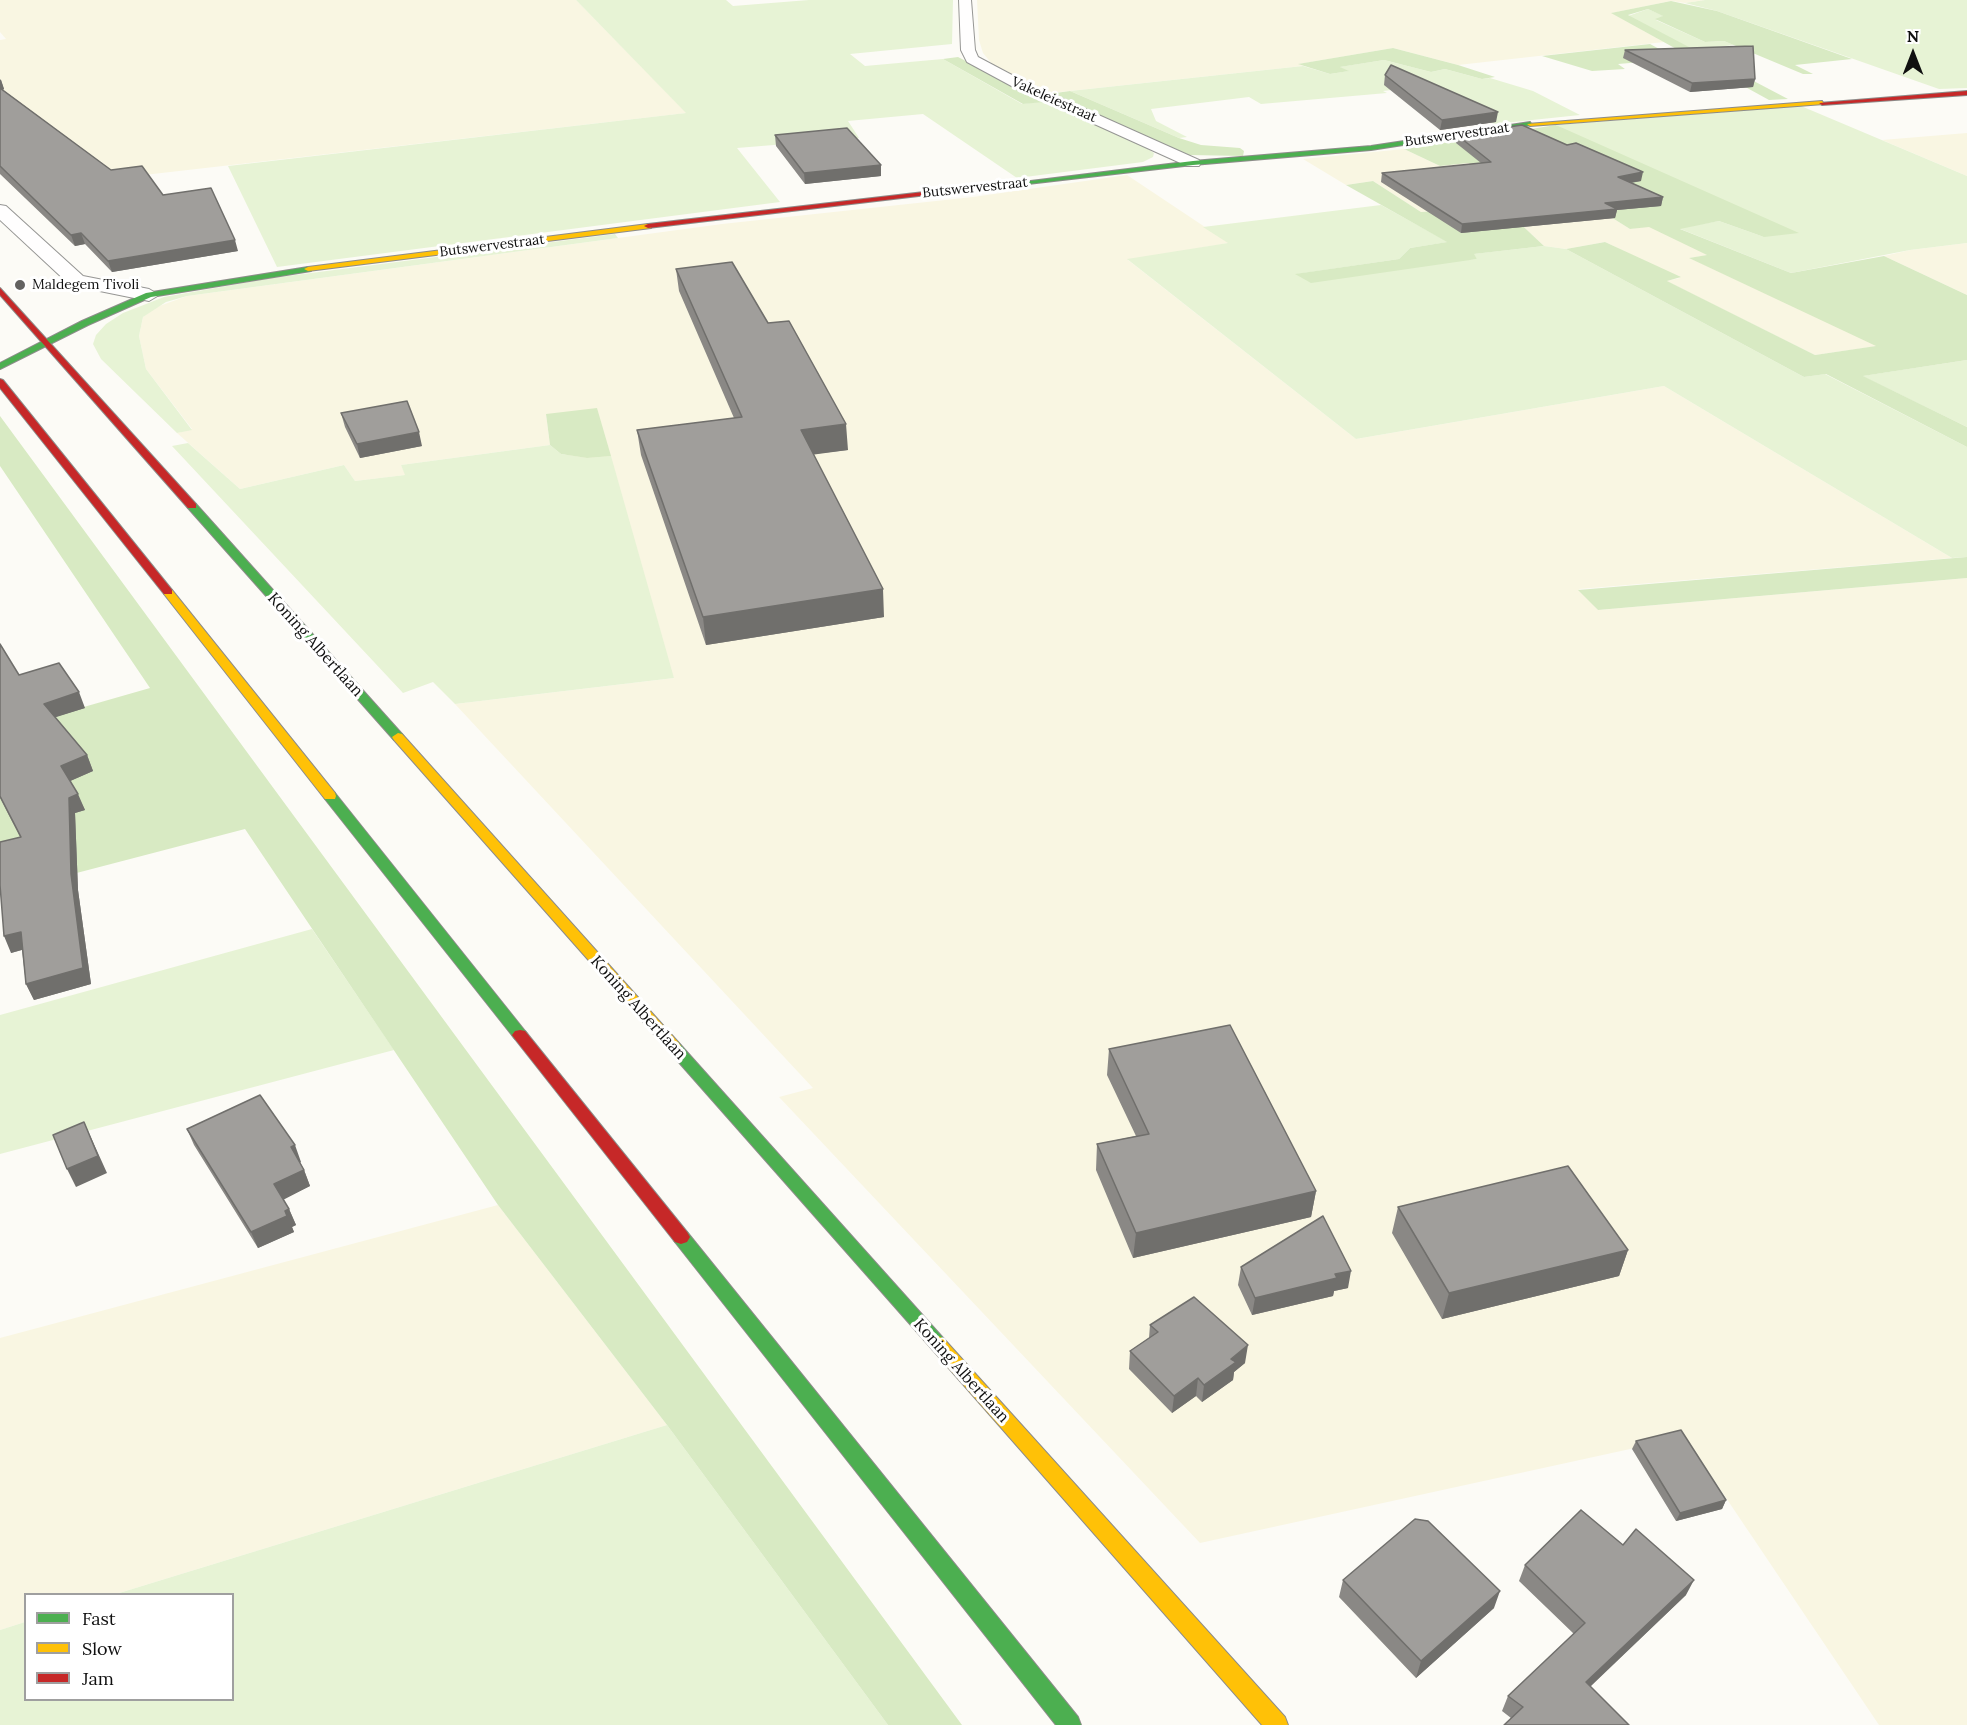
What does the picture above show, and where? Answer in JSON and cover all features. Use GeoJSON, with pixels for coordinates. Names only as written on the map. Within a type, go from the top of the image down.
{"type":"FeatureCollection","features":[{"type":"Feature","properties":{"kind":"main road","name":"Butswervestraat"},"geometry":{"type":"LineString","coordinates":[[0,366],[148,295],[283,272],[760,212],[1193,163],[1371,148],[1547,122],[1967,93]]}},
{"type":"Feature","properties":{"kind":"main road","name":"Koning Albertlaan"},"geometry":{"type":"LineString","coordinates":[[0,290],[1276,1725]]}},
{"type":"Feature","properties":{"kind":"main road"},"geometry":{"type":"LineString","coordinates":[[0,382],[1070,1725]]}},
{"type":"Feature","properties":{"kind":"street","name":"Vakeleiestraat"},"geometry":{"type":"LineString","coordinates":[[965,0],[968,50],[972,59],[1022,86],[1193,163]]}},
{"type":"Feature","properties":{"kind":"street"},"geometry":{"type":"LineString","coordinates":[[0,210],[77,281],[148,295]]}},
{"type":"Feature","properties":{"kind":"shaded area"},"geometry":{"type":"Polygon","coordinates":[[[0,0],[576,0],[687,113],[109,179],[0,91],[0,40],[6,39],[0,32],[0,0]]]}},
{"type":"Feature","properties":{"kind":"shaded area"},"geometry":{"type":"Polygon","coordinates":[[[977,0],[1705,0],[1685,3],[1671,1],[1612,13],[1664,42],[1458,65],[1393,48],[1299,64],[1303,66],[1051,93],[992,64],[983,53],[979,40],[977,0]]]}},
{"type":"Feature","properties":{"kind":"shaded area"},"geometry":{"type":"Polygon","coordinates":[[[1967,133],[1967,176],[1882,140],[1967,133]]]}},
{"type":"Feature","properties":{"kind":"shaded area"},"geometry":{"type":"Polygon","coordinates":[[[1404,149],[1440,166],[1468,163],[1492,174],[1534,169],[1630,229],[1649,226],[1708,255],[1690,258],[1878,346],[1815,355],[1666,281],[1680,278],[1605,242],[1566,249],[1544,246],[1510,214],[1472,209],[1421,212],[1373,181],[1346,185],[1303,159],[1404,149]]]}},
{"type":"Feature","properties":{"kind":"shaded area"},"geometry":{"type":"Polygon","coordinates":[[[1127,175],[1229,243],[1128,260],[1356,439],[1664,386],[1952,558],[1579,589],[1598,610],[1967,578],[1967,1725],[1879,1725],[1685,1437],[1200,1543],[779,1097],[813,1088],[455,704],[674,678],[546,414],[550,445],[401,465],[406,475],[355,481],[344,465],[240,489],[177,433],[192,429],[146,369],[139,336],[143,317],[154,308],[187,296],[722,224],[973,197],[1127,175]]]}},
{"type":"Feature","properties":{"kind":"shaded area"},"geometry":{"type":"Polygon","coordinates":[[[1967,243],[1967,295],[1884,256],[1910,250],[1967,243]]]}},
{"type":"Feature","properties":{"kind":"shaded area"},"geometry":{"type":"Polygon","coordinates":[[[498,1205],[667,1425],[119,1593],[24,1593],[24,1622],[0,1630],[0,1338],[498,1205]]]}},
{"type":"Feature","properties":{"kind":"green space"},"geometry":{"type":"Polygon","coordinates":[[[576,0],[726,0],[733,6],[809,0],[953,0],[952,44],[850,54],[865,66],[943,59],[1022,104],[1043,101],[1145,147],[1154,153],[1153,157],[1143,162],[1017,178],[923,114],[848,121],[859,138],[737,148],[780,202],[277,267],[228,166],[686,113],[576,0]]]}},
{"type":"Feature","properties":{"kind":"green space"},"geometry":{"type":"Polygon","coordinates":[[[1705,0],[1967,0],[1967,88],[1939,89],[1717,11],[1685,3],[1705,0]]]}},
{"type":"Feature","properties":{"kind":"green space"},"geometry":{"type":"Polygon","coordinates":[[[1671,1],[1717,11],[1852,59],[1795,65],[1813,74],[1803,74],[1724,41],[1705,42],[1655,19],[1663,16],[1648,9],[1628,15],[1788,99],[1769,100],[1611,13],[1671,1]]]}},
{"type":"Feature","properties":{"kind":"green space"},"geometry":{"type":"Polygon","coordinates":[[[1648,9],[1664,16],[1656,20],[1705,42],[1724,41],[1734,45],[1717,47],[1739,57],[1711,59],[1628,16],[1648,9]]]}},
{"type":"Feature","properties":{"kind":"green space"},"geometry":{"type":"Polygon","coordinates":[[[1650,44],[1678,59],[1618,64],[1625,69],[1592,71],[1542,56],[1650,44]]]}},
{"type":"Feature","properties":{"kind":"green space"},"geometry":{"type":"Polygon","coordinates":[[[1393,48],[1495,77],[1482,79],[1445,69],[1431,72],[1384,60],[1340,67],[1349,71],[1330,74],[1298,64],[1393,48]]]}},
{"type":"Feature","properties":{"kind":"green space"},"geometry":{"type":"Polygon","coordinates":[[[958,57],[1034,96],[1070,91],[1179,138],[1201,145],[1240,148],[1244,151],[1243,156],[1189,155],[1108,119],[1089,122],[1043,102],[1023,104],[943,59],[958,57]]]}},
{"type":"Feature","properties":{"kind":"green space"},"geometry":{"type":"Polygon","coordinates":[[[1384,60],[1431,72],[1445,69],[1482,79],[1490,78],[1533,91],[1580,115],[1494,124],[1417,87],[1383,91],[1387,93],[1261,104],[1249,97],[1151,109],[1156,121],[1187,137],[1179,138],[1070,91],[1303,66],[1330,74],[1348,71],[1339,67],[1384,60]]]}},
{"type":"Feature","properties":{"kind":"green space"},"geometry":{"type":"Polygon","coordinates":[[[1801,106],[1967,176],[1967,243],[1910,250],[1791,273],[1678,228],[1719,221],[1764,237],[1556,125],[1801,106]]]}},
{"type":"Feature","properties":{"kind":"green space"},"geometry":{"type":"Polygon","coordinates":[[[1556,125],[1799,233],[1764,237],[1719,221],[1680,229],[1791,273],[1884,256],[1967,295],[1967,360],[1863,376],[1967,427],[1967,447],[1826,374],[1804,377],[1566,249],[1605,242],[1681,277],[1667,281],[1815,355],[1876,346],[1689,258],[1707,255],[1649,227],[1630,229],[1534,169],[1492,174],[1468,163],[1440,166],[1404,149],[1556,125]]]}},
{"type":"Feature","properties":{"kind":"green space"},"geometry":{"type":"Polygon","coordinates":[[[1373,181],[1421,212],[1472,209],[1510,214],[1544,246],[1474,254],[1477,259],[1311,283],[1295,274],[1399,259],[1410,248],[1447,242],[1346,185],[1373,181]]]}},
{"type":"Feature","properties":{"kind":"green space"},"geometry":{"type":"Polygon","coordinates":[[[1381,205],[1448,242],[1410,248],[1399,259],[1297,274],[1477,259],[1473,254],[1544,246],[1566,249],[1804,377],[1825,374],[1967,447],[1967,557],[1952,558],[1664,386],[1356,439],[1127,259],[1228,243],[1203,227],[1381,205]]]}},
{"type":"Feature","properties":{"kind":"green space"},"geometry":{"type":"Polygon","coordinates":[[[615,234],[618,238],[187,296],[166,302],[143,317],[139,336],[146,369],[192,430],[177,433],[101,359],[93,344],[96,335],[106,324],[123,313],[164,297],[272,278],[615,234]]]}},
{"type":"Feature","properties":{"kind":"green space"},"geometry":{"type":"Polygon","coordinates":[[[1967,360],[1967,427],[1862,376],[1967,360]]]}},
{"type":"Feature","properties":{"kind":"green space"},"geometry":{"type":"Polygon","coordinates":[[[597,408],[611,456],[587,458],[561,454],[550,445],[546,414],[597,408]]]}},
{"type":"Feature","properties":{"kind":"green space"},"geometry":{"type":"Polygon","coordinates":[[[0,416],[962,1725],[888,1725],[667,1425],[498,1205],[245,829],[0,893],[0,731],[150,688],[0,466],[0,416]]]}},
{"type":"Feature","properties":{"kind":"green space"},"geometry":{"type":"Polygon","coordinates":[[[188,443],[240,489],[344,465],[355,481],[405,475],[401,465],[550,445],[561,454],[587,458],[611,456],[674,678],[455,704],[433,682],[403,693],[172,446],[188,443]]]}},
{"type":"Feature","properties":{"kind":"green space"},"geometry":{"type":"Polygon","coordinates":[[[1967,557],[1967,578],[1598,610],[1578,590],[1967,557]]]}},
{"type":"Feature","properties":{"kind":"green space"},"geometry":{"type":"Polygon","coordinates":[[[312,929],[394,1050],[0,1154],[0,1015],[312,929]]]}},
{"type":"Feature","properties":{"kind":"green space"},"geometry":{"type":"Polygon","coordinates":[[[667,1425],[888,1725],[0,1725],[0,1630],[24,1622],[24,1701],[234,1701],[234,1593],[119,1593],[667,1425]]]}},
{"type":"Feature","properties":{"kind":"building"},"geometry":{"type":"Polygon","coordinates":[[[1753,46],[1755,79],[1692,83],[1625,50],[1753,46]]]}},
{"type":"Feature","properties":{"kind":"building"},"geometry":{"type":"Polygon","coordinates":[[[1391,65],[1498,112],[1442,120],[1385,75],[1391,65]]]}},
{"type":"Feature","properties":{"kind":"building"},"geometry":{"type":"Polygon","coordinates":[[[0,88],[111,170],[142,166],[163,195],[211,188],[235,240],[108,261],[81,233],[71,235],[0,166],[0,88]]]}},
{"type":"Feature","properties":{"kind":"building"},"geometry":{"type":"Polygon","coordinates":[[[1522,125],[1567,145],[1576,143],[1643,172],[1618,177],[1663,197],[1605,203],[1617,209],[1462,224],[1382,173],[1491,162],[1457,135],[1522,125]]]}},
{"type":"Feature","properties":{"kind":"building"},"geometry":{"type":"Polygon","coordinates":[[[847,128],[881,165],[804,173],[775,135],[847,128]]]}},
{"type":"Feature","properties":{"kind":"building"},"geometry":{"type":"Polygon","coordinates":[[[732,262],[768,323],[789,321],[846,424],[801,430],[883,589],[703,617],[637,430],[742,417],[676,269],[732,262]]]}},
{"type":"Feature","properties":{"kind":"building"},"geometry":{"type":"Polygon","coordinates":[[[407,401],[419,432],[357,444],[341,413],[407,401]]]}},
{"type":"Feature","properties":{"kind":"building"},"geometry":{"type":"Polygon","coordinates":[[[0,644],[19,675],[59,663],[79,692],[44,704],[87,755],[61,766],[78,794],[69,798],[71,874],[83,968],[26,984],[21,932],[4,936],[0,885],[0,842],[21,837],[0,796],[0,644]]]}},
{"type":"Feature","properties":{"kind":"building"},"geometry":{"type":"Polygon","coordinates":[[[1230,1025],[1316,1191],[1136,1233],[1097,1144],[1149,1134],[1109,1049],[1230,1025]]]}},
{"type":"Feature","properties":{"kind":"building"},"geometry":{"type":"Polygon","coordinates":[[[260,1095],[295,1145],[291,1147],[304,1170],[274,1184],[289,1209],[285,1211],[287,1216],[251,1232],[187,1129],[260,1095]]]}},
{"type":"Feature","properties":{"kind":"building"},"geometry":{"type":"Polygon","coordinates":[[[84,1122],[98,1156],[67,1169],[53,1135],[84,1122]]]}},
{"type":"Feature","properties":{"kind":"building"},"geometry":{"type":"Polygon","coordinates":[[[1568,1166],[1628,1250],[1449,1293],[1398,1207],[1568,1166]]]}},
{"type":"Feature","properties":{"kind":"building"},"geometry":{"type":"Polygon","coordinates":[[[1323,1216],[1351,1271],[1335,1274],[1337,1278],[1255,1298],[1241,1267],[1323,1216]]]}},
{"type":"Feature","properties":{"kind":"building"},"geometry":{"type":"Polygon","coordinates":[[[1194,1297],[1248,1345],[1231,1359],[1236,1362],[1204,1385],[1198,1378],[1174,1396],[1130,1351],[1158,1332],[1150,1325],[1194,1297]]]}},
{"type":"Feature","properties":{"kind":"building"},"geometry":{"type":"Polygon","coordinates":[[[1681,1430],[1726,1500],[1680,1513],[1636,1441],[1681,1430]]]}},
{"type":"Feature","properties":{"kind":"building"},"geometry":{"type":"Polygon","coordinates":[[[1581,1510],[1623,1545],[1636,1529],[1694,1580],[1586,1682],[1629,1725],[1504,1725],[1523,1707],[1508,1696],[1585,1623],[1525,1565],[1581,1510]]]}},
{"type":"Feature","properties":{"kind":"building"},"geometry":{"type":"Polygon","coordinates":[[[1415,1519],[1428,1521],[1500,1591],[1421,1661],[1343,1580],[1415,1519]]]}},
{"type":"Feature","properties":{"kind":"traffic: fast"},"geometry":{"type":"LineString","coordinates":[[993,186],[1193,163],[1371,148],[1530,124]]}},
{"type":"Feature","properties":{"kind":"traffic: fast"},"geometry":{"type":"LineString","coordinates":[[0,366],[85,323],[149,295],[308,269]]}},
{"type":"Feature","properties":{"kind":"traffic: fast"},"geometry":{"type":"LineString","coordinates":[[192,506],[398,737]]}},
{"type":"Feature","properties":{"kind":"traffic: fast"},"geometry":{"type":"LineString","coordinates":[[330,796],[520,1035]]}},
{"type":"Feature","properties":{"kind":"traffic: fast"},"geometry":{"type":"LineString","coordinates":[[673,1046],[938,1344]]}},
{"type":"Feature","properties":{"kind":"traffic: fast"},"geometry":{"type":"LineString","coordinates":[[681,1237],[1070,1725]]}},
{"type":"Feature","properties":{"kind":"traffic: slow"},"geometry":{"type":"LineString","coordinates":[[1530,124],[1822,103]]}},
{"type":"Feature","properties":{"kind":"traffic: slow"},"geometry":{"type":"LineString","coordinates":[[308,269],[648,226]]}},
{"type":"Feature","properties":{"kind":"traffic: slow"},"geometry":{"type":"LineString","coordinates":[[168,592],[330,796]]}},
{"type":"Feature","properties":{"kind":"traffic: slow"},"geometry":{"type":"LineString","coordinates":[[398,737],[673,1046]]}},
{"type":"Feature","properties":{"kind":"traffic: slow"},"geometry":{"type":"LineString","coordinates":[[938,1344],[1277,1725]]}},
{"type":"Feature","properties":{"kind":"traffic: jam"},"geometry":{"type":"LineString","coordinates":[[1822,103],[1967,93]]}},
{"type":"Feature","properties":{"kind":"traffic: jam"},"geometry":{"type":"LineString","coordinates":[[648,226],[993,186]]}},
{"type":"Feature","properties":{"kind":"traffic: jam"},"geometry":{"type":"LineString","coordinates":[[0,290],[192,506]]}},
{"type":"Feature","properties":{"kind":"traffic: jam"},"geometry":{"type":"LineString","coordinates":[[0,382],[168,592]]}},
{"type":"Feature","properties":{"kind":"traffic: jam"},"geometry":{"type":"LineString","coordinates":[[520,1035],[681,1237]]}},
{"type":"Feature","properties":{"kind":"place","name":"Maldegem Tivoli"},"geometry":{"type":"Point","coordinates":[20,285]}}]}
